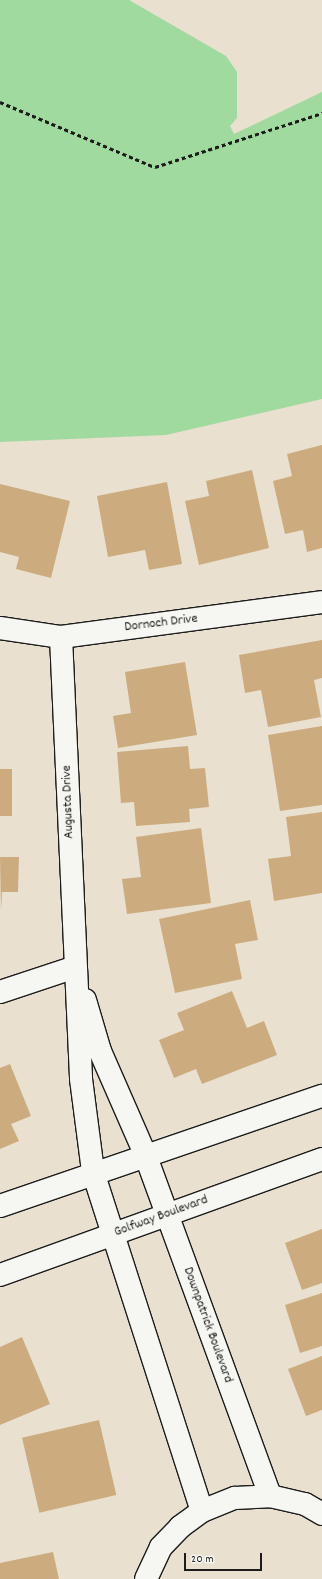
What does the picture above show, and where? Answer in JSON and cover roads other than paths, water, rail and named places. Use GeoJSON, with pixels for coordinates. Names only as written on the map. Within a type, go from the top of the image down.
{"type":"FeatureCollection","features":[{"type":"Feature","properties":{"kind":"street","name":"Dornoch Drive"},"geometry":{"type":"LineString","coordinates":[[0,628],[61,636],[322,602]]}},
{"type":"Feature","properties":{"kind":"street","name":"Augusta Drive"},"geometry":{"type":"LineString","coordinates":[[61,636],[81,1079],[93,1172]]}},
{"type":"Feature","properties":{"kind":"street","name":"Augusta Drive"},"geometry":{"type":"LineString","coordinates":[[75,967],[100,1051],[145,1154]]}},
{"type":"Feature","properties":{"kind":"street"},"geometry":{"type":"LineString","coordinates":[[0,992],[75,967]]}},
{"type":"Feature","properties":{"kind":"street"},"geometry":{"type":"LineString","coordinates":[[0,1206],[145,1154],[322,1096]]}},
{"type":"Feature","properties":{"kind":"street","name":"Downpatrick Boulevard"},"geometry":{"type":"LineString","coordinates":[[145,1154],[270,1496]]}},
{"type":"Feature","properties":{"kind":"street","name":"Golfway Boulevard"},"geometry":{"type":"LineString","coordinates":[[0,1275],[166,1212],[322,1159]]}},
{"type":"Feature","properties":{"kind":"street"},"geometry":{"type":"LineString","coordinates":[[93,1172],[202,1511]]}},
{"type":"Feature","properties":{"kind":"street"},"geometry":{"type":"LineString","coordinates":[[146,1579],[161,1547],[180,1527],[202,1511],[235,1498],[270,1496],[305,1504],[322,1514]]}}]}
